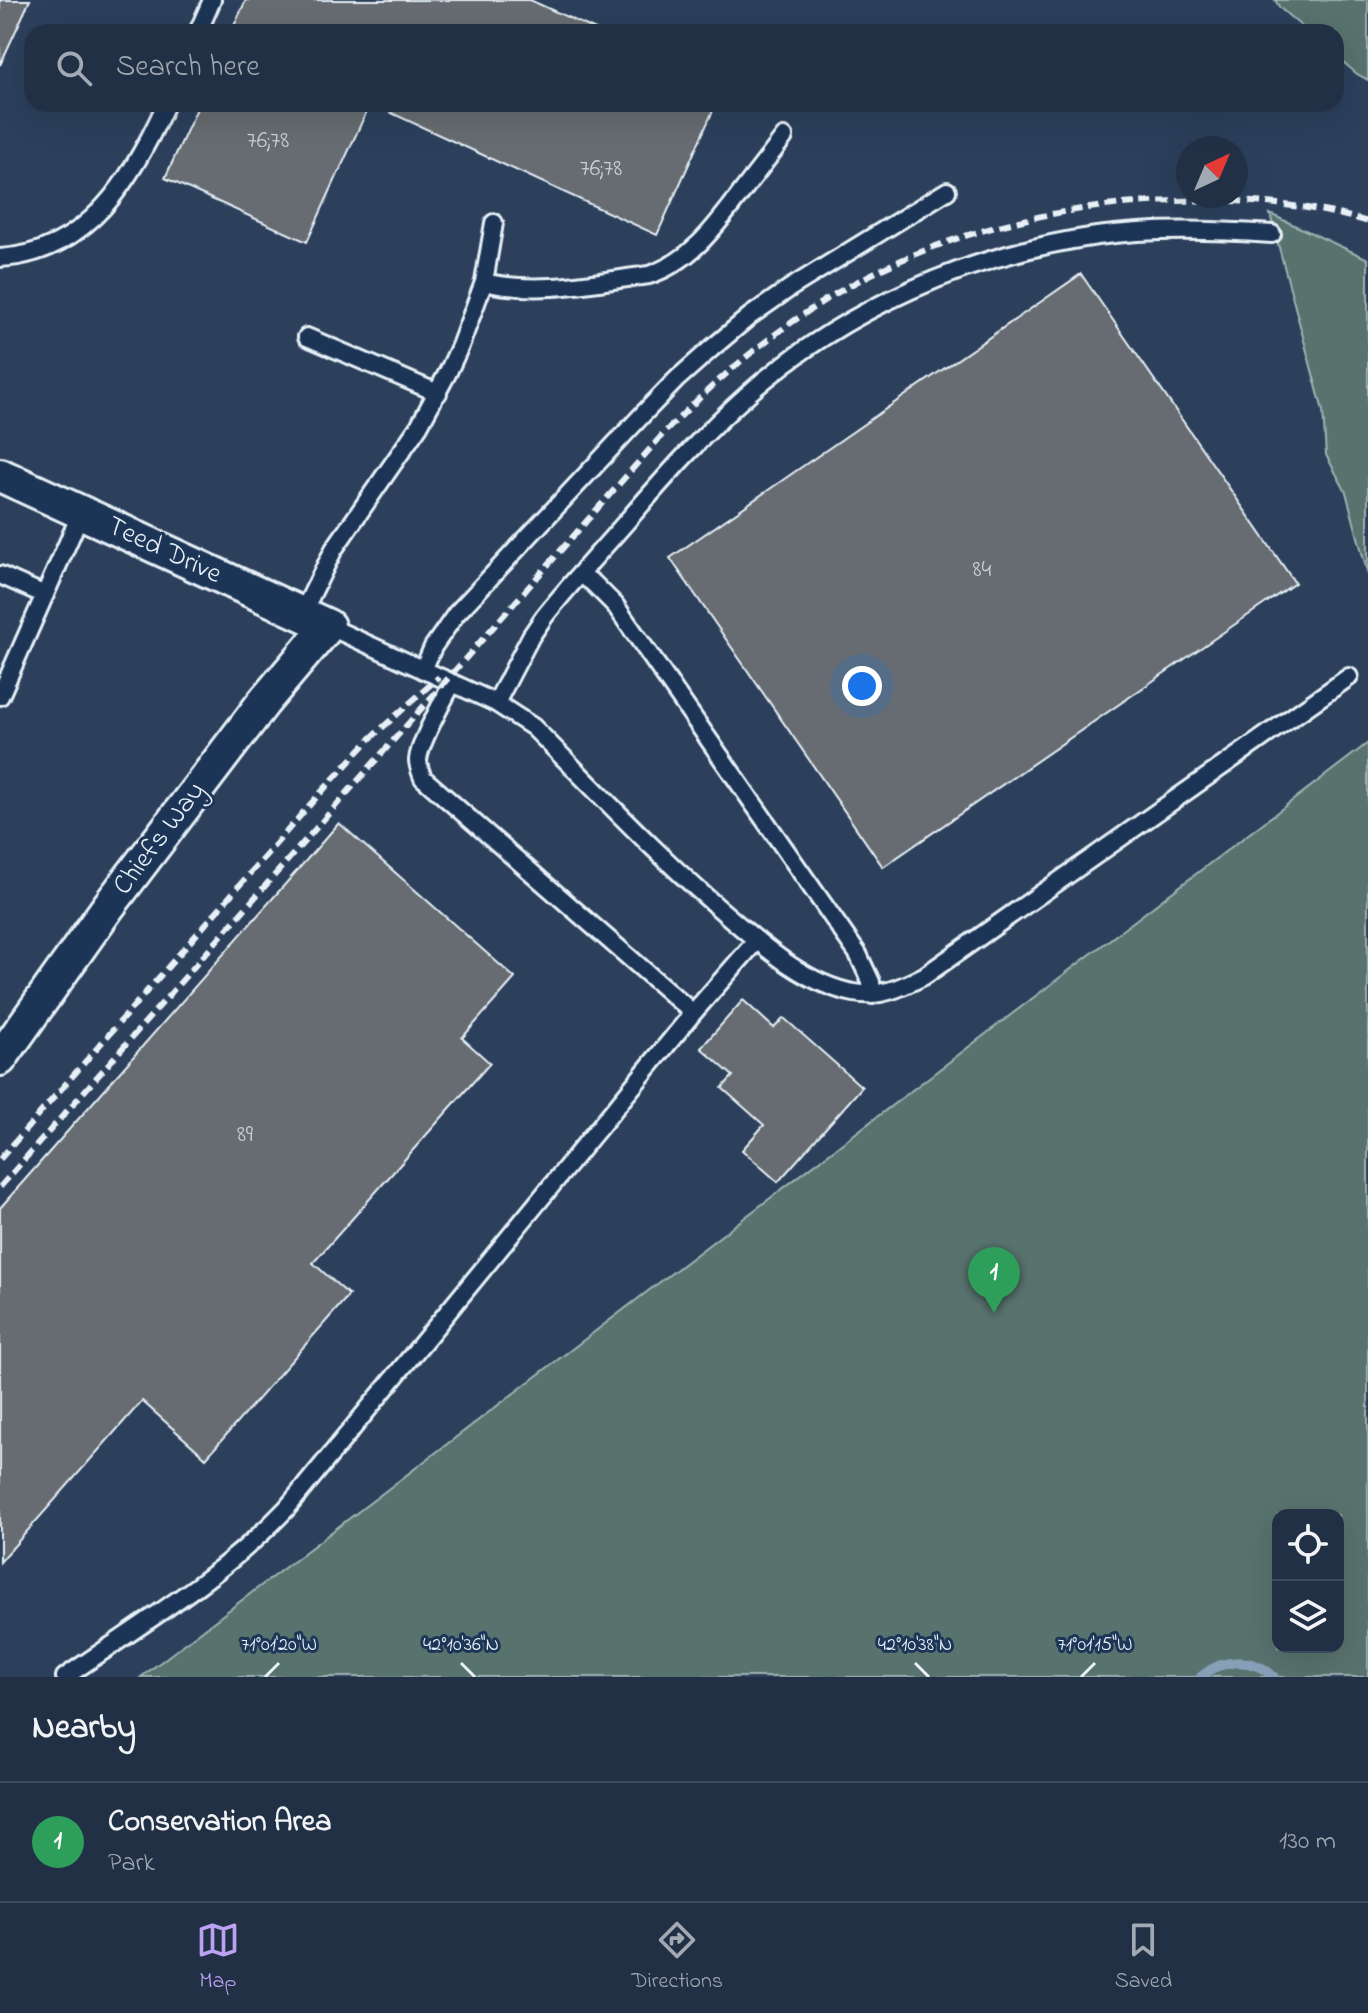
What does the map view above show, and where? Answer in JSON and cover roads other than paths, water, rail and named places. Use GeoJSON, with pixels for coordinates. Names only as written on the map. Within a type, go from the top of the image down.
{"type":"FeatureCollection","features":[{"type":"Feature","properties":{"kind":"street","name":"Teed Drive"},"geometry":{"type":"LineString","coordinates":[[0,475],[315,620]]}},
{"type":"Feature","properties":{"kind":"street","name":"Chiefs Way"},"geometry":{"type":"LineString","coordinates":[[0,1059],[135,871],[263,703],[315,620]]}},
{"type":"Feature","properties":{"kind":"lane"},"geometry":{"type":"LineString","coordinates":[[202,24],[212,0]]}},
{"type":"Feature","properties":{"kind":"lane"},"geometry":{"type":"LineString","coordinates":[[0,258],[41,251],[81,229],[131,171],[162,112]]}},
{"type":"Feature","properties":{"kind":"lane"},"geometry":{"type":"LineString","coordinates":[[484,282],[501,286],[546,287],[649,275],[664,270],[711,233],[784,137]]}},
{"type":"Feature","properties":{"kind":"lane"},"geometry":{"type":"LineString","coordinates":[[423,670],[433,647],[456,614],[677,379],[750,316],[780,295],[947,191]]}},
{"type":"Feature","properties":{"kind":"lane"},"geometry":{"type":"LineString","coordinates":[[494,223],[484,282],[460,346],[419,426],[334,549],[315,620],[496,703],[533,727],[677,871],[757,940],[817,980],[855,993],[872,995],[889,992],[924,976],[1349,677]]}},
{"type":"Feature","properties":{"kind":"lane"},"geometry":{"type":"LineString","coordinates":[[496,703],[537,627],[688,453],[750,393],[823,338],[896,297],[1018,252],[1097,236],[1180,231],[1272,234]]}},
{"type":"Feature","properties":{"kind":"lane"},"geometry":{"type":"LineString","coordinates":[[307,337],[438,393]]}},
{"type":"Feature","properties":{"kind":"lane"},"geometry":{"type":"LineString","coordinates":[[0,696],[81,513]]}},
{"type":"Feature","properties":{"kind":"lane"},"geometry":{"type":"LineString","coordinates":[[580,574],[615,605],[849,941],[865,967],[872,995]]}},
{"type":"Feature","properties":{"kind":"lane"},"geometry":{"type":"LineString","coordinates":[[0,575],[45,595]]}},
{"type":"Feature","properties":{"kind":"lane"},"geometry":{"type":"LineString","coordinates":[[452,683],[418,759],[423,778],[693,1013]]}},
{"type":"Feature","properties":{"kind":"lane"},"geometry":{"type":"LineString","coordinates":[[65,1677],[214,1574],[287,1508],[693,1013],[757,940]]}},
{"type":"Feature","properties":{"kind":"waterway"},"geometry":{"type":"LineString","coordinates":[[1201,1677],[1218,1666],[1238,1662],[1257,1666],[1274,1677]]}},
{"type":"Feature","properties":{"kind":"railway"},"geometry":{"type":"LineString","coordinates":[[0,1187],[665,432],[732,369],[785,327],[845,288],[935,247],[982,231],[1078,210],[1127,204],[1225,201],[1297,206],[1368,222]]}},
{"type":"Feature","properties":{"kind":"railway"},"geometry":{"type":"LineString","coordinates":[[0,1159],[315,799],[371,738],[439,677]]}},
{"type":"Feature","properties":{"kind":"place","name":"Conservation Area"},"geometry":{"type":"Point","coordinates":[994,1313]}}]}
